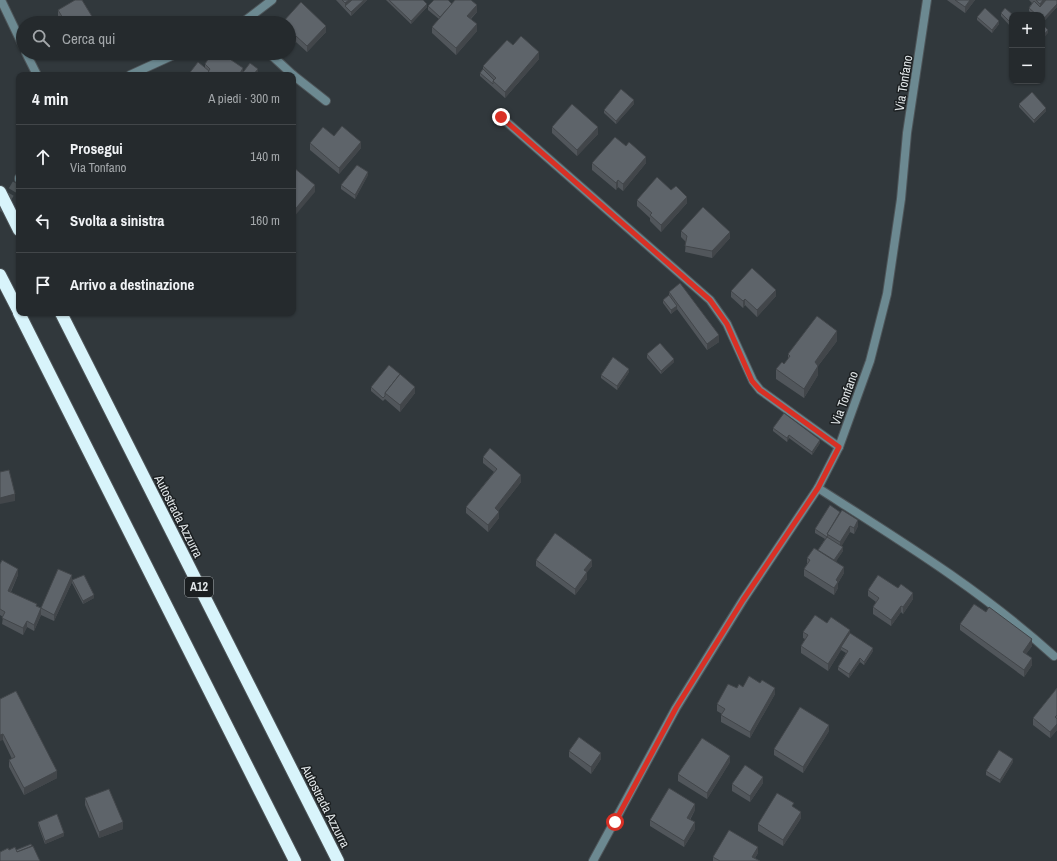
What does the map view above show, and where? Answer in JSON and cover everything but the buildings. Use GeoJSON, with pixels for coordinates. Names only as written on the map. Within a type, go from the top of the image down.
{"type":"FeatureCollection","features":[{"type":"Feature","properties":{"kind":"highway"},"geometry":{"type":"LineString","coordinates":[[0,192],[16,224]]}},
{"type":"Feature","properties":{"kind":"highway"},"geometry":{"type":"LineString","coordinates":[[0,275],[16,307]]}},
{"type":"Feature","properties":{"kind":"highway"},"geometry":{"type":"LineString","coordinates":[[21,316],[295,861]]}},
{"type":"Feature","properties":{"kind":"highway","name":"Autostrada Azzurra"},"geometry":{"type":"LineString","coordinates":[[63,316],[338,861]]}},
{"type":"Feature","properties":{"kind":"street"},"geometry":{"type":"LineString","coordinates":[[2,0],[16,31]]}},
{"type":"Feature","properties":{"kind":"street"},"geometry":{"type":"LineString","coordinates":[[251,16],[272,0]]}},
{"type":"Feature","properties":{"kind":"street","name":"Via Tonfano"},"geometry":{"type":"LineString","coordinates":[[593,861],[676,708],[743,600],[818,488],[839,447],[870,361],[887,294],[901,199],[907,133],[927,0]]}},
{"type":"Feature","properties":{"kind":"street"},"geometry":{"type":"LineString","coordinates":[[30,60],[36,72]]}},
{"type":"Feature","properties":{"kind":"street"},"geometry":{"type":"LineString","coordinates":[[137,72],[163,60]]}},
{"type":"Feature","properties":{"kind":"street"},"geometry":{"type":"LineString","coordinates":[[277,60],[290,72]]}},
{"type":"Feature","properties":{"kind":"street"},"geometry":{"type":"LineString","coordinates":[[296,77],[326,101]]}},
{"type":"Feature","properties":{"kind":"street"},"geometry":{"type":"LineString","coordinates":[[501,117],[710,300],[727,324],[752,381],[760,390],[839,447]]}},
{"type":"Feature","properties":{"kind":"street"},"geometry":{"type":"LineString","coordinates":[[818,488],[940,566],[1020,624],[1054,656]]}},
{"type":"Feature","properties":{"kind":"tunnel"},"geometry":{"type":"LineString","coordinates":[[0,211],[16,184]]}},
{"type":"Feature","properties":{"kind":"route"},"geometry":{"type":"LineString","coordinates":[[501,117],[673,266],[710,300],[727,324],[743,356],[752,381],[760,390],[839,447],[818,488],[743,600],[676,708],[615,822]]}}]}
